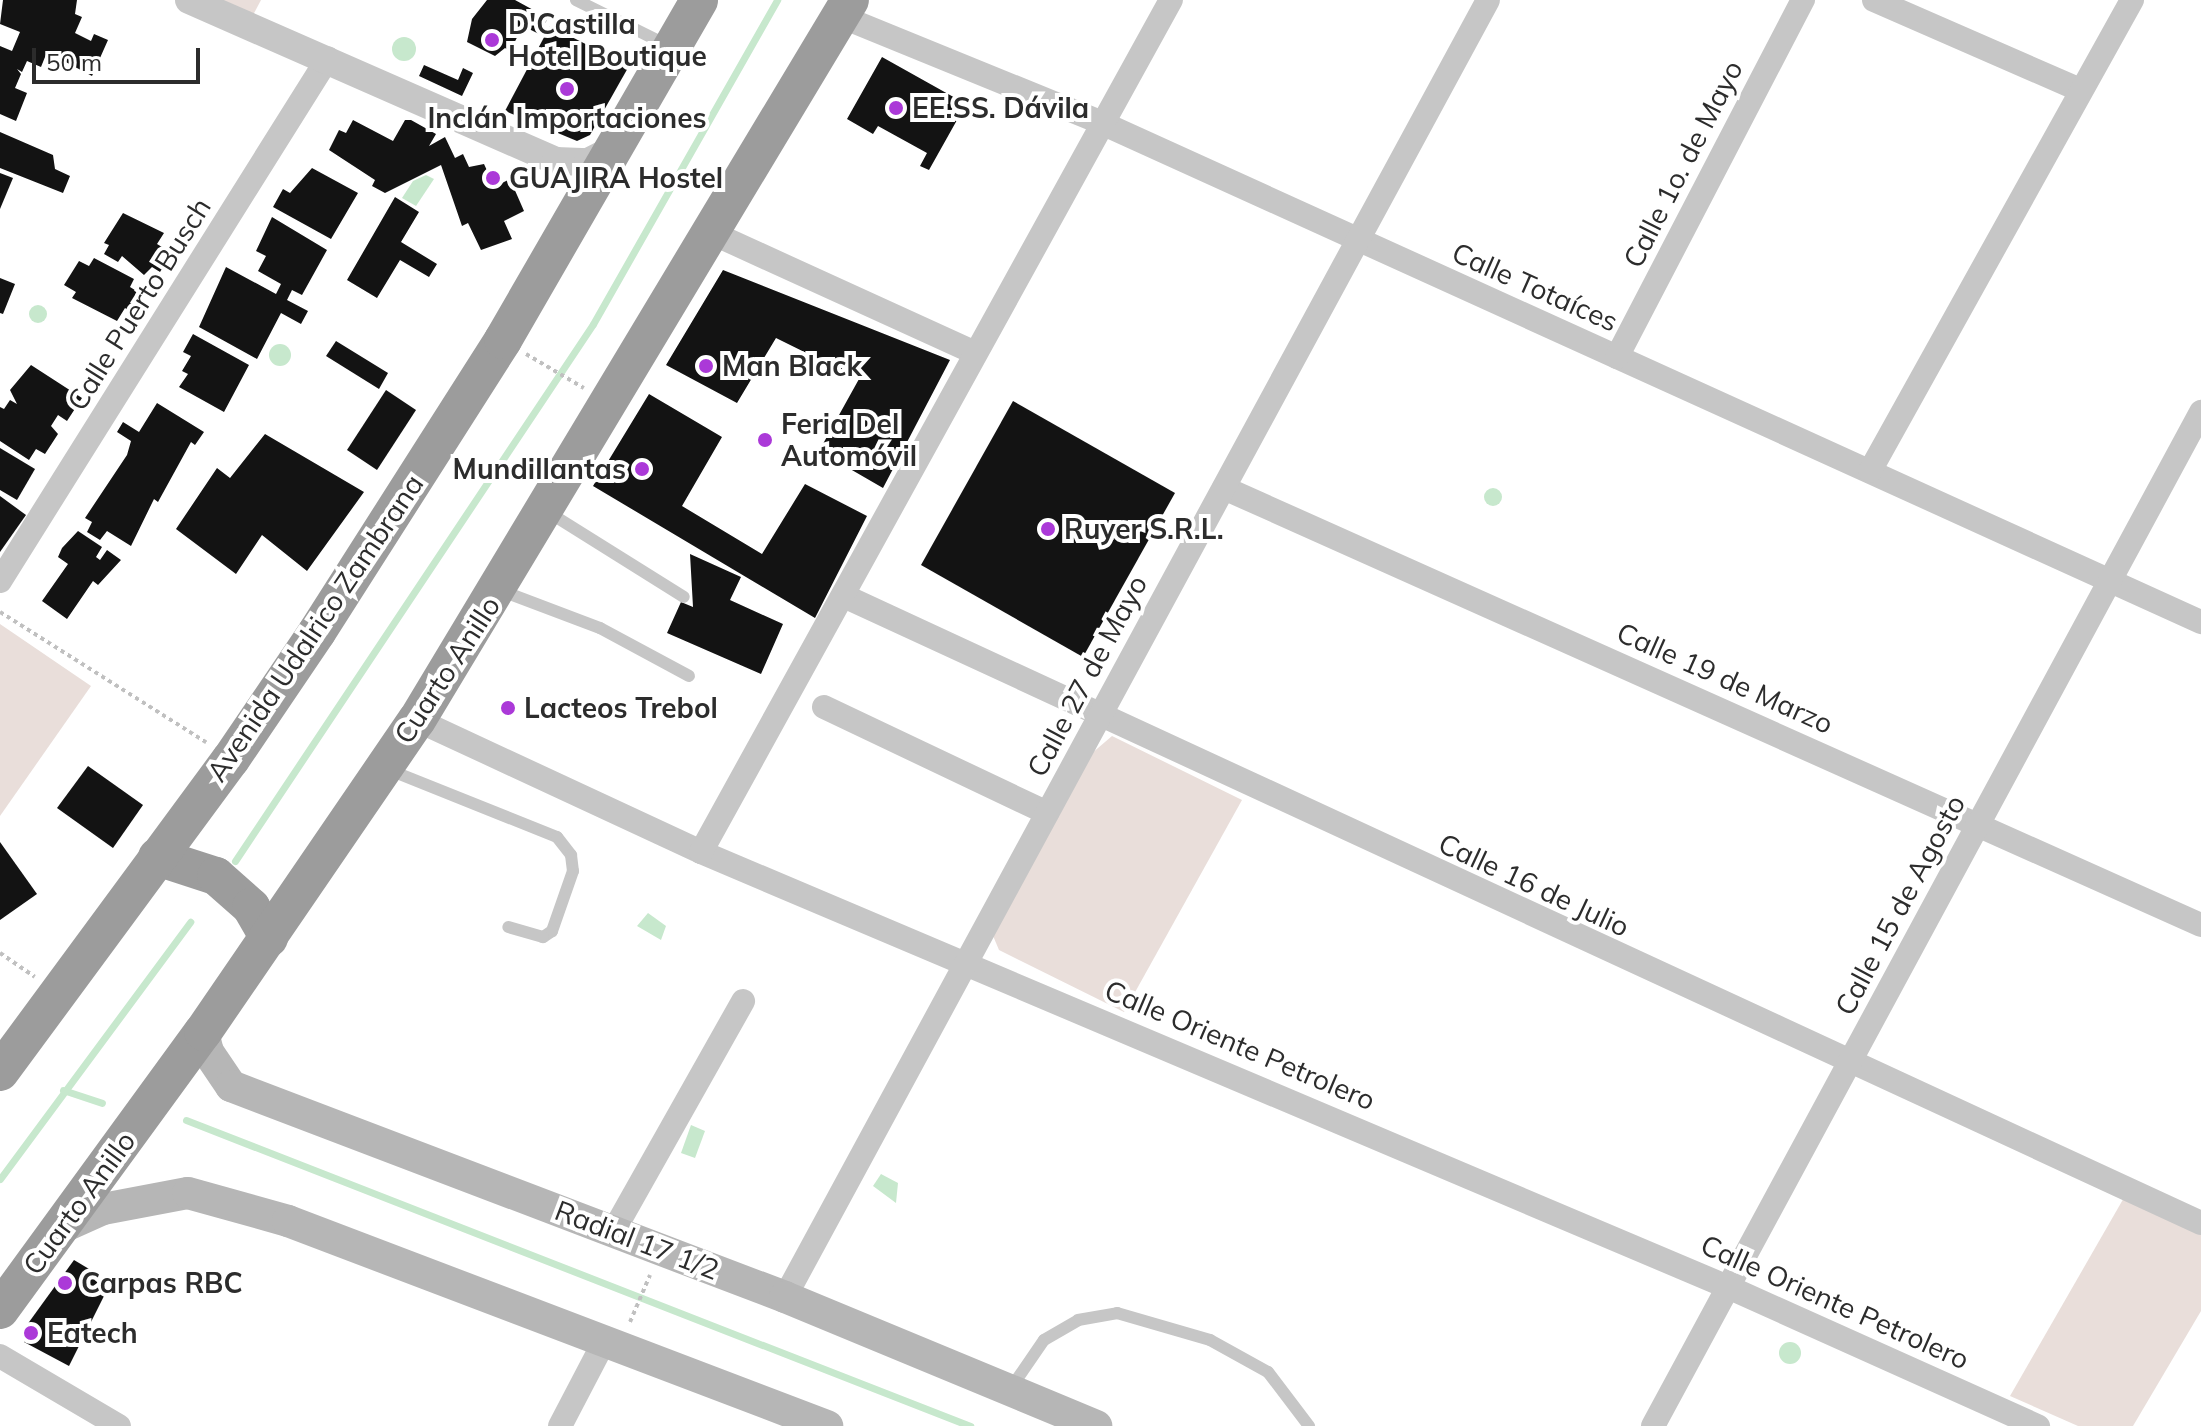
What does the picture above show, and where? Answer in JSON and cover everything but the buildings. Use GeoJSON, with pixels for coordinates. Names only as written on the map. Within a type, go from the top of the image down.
{"type":"FeatureCollection","features":[{"type":"Feature","properties":{"kind":"highway","name":"Avenida Udalrico Zambrana"},"geometry":{"type":"LineString","coordinates":[[0,1072],[61,994],[157,857],[231,759],[503,340],[699,0]]}},
{"type":"Feature","properties":{"kind":"highway","name":"Cuarto Anillo"},"geometry":{"type":"LineString","coordinates":[[0,1310],[16,1272],[63,1227],[203,1032],[260,922],[384,768],[417,720],[499,590],[845,8]]}},
{"type":"Feature","properties":{"kind":"highway"},"geometry":{"type":"LineString","coordinates":[[157,857],[198,866],[260,922]]}},
{"type":"Feature","properties":{"kind":"main road","name":"Radial 17 1/2"},"geometry":{"type":"LineString","coordinates":[[203,1032],[208,1052],[231,1086],[785,1297],[1096,1426]]}},
{"type":"Feature","properties":{"kind":"main road"},"geometry":{"type":"LineString","coordinates":[[63,1227],[103,1209],[188,1193],[288,1221],[606,1338],[827,1426]]}},
{"type":"Feature","properties":{"kind":"street"},"geometry":{"type":"LineString","coordinates":[[189,0],[328,58],[556,161],[588,162],[616,148]]}},
{"type":"Feature","properties":{"kind":"street"},"geometry":{"type":"LineString","coordinates":[[701,852],[1171,0]]}},
{"type":"Feature","properties":{"kind":"street","name":"Calle 27 de Mayo"},"geometry":{"type":"LineString","coordinates":[[785,1297],[1488,0]]}},
{"type":"Feature","properties":{"kind":"street","name":"Calle 1o. de Mayo"},"geometry":{"type":"LineString","coordinates":[[1617,357],[1803,0]]}},
{"type":"Feature","properties":{"kind":"street"},"geometry":{"type":"LineString","coordinates":[[1874,0],[2080,90]]}},
{"type":"Feature","properties":{"kind":"street"},"geometry":{"type":"LineString","coordinates":[[1870,471],[2132,0]]}},
{"type":"Feature","properties":{"kind":"street","name":"Calle Totaíces"},"geometry":{"type":"LineString","coordinates":[[845,8],[2201,622]]}},
{"type":"Feature","properties":{"kind":"street","name":"Calle Puerto Busch"},"geometry":{"type":"LineString","coordinates":[[0,581],[328,58]]}},
{"type":"Feature","properties":{"kind":"street"},"geometry":{"type":"LineString","coordinates":[[556,161],[573,182],[581,208]]}},
{"type":"Feature","properties":{"kind":"street"},"geometry":{"type":"LineString","coordinates":[[712,233],[975,353]]}},
{"type":"Feature","properties":{"kind":"street","name":"Calle 15 de Agosto"},"geometry":{"type":"LineString","coordinates":[[1653,1426],[2201,412]]}},
{"type":"Feature","properties":{"kind":"street","name":"Calle 19 de Marzo"},"geometry":{"type":"LineString","coordinates":[[1224,488],[2201,925]]}},
{"type":"Feature","properties":{"kind":"street","name":"Calle 16 de Julio"},"geometry":{"type":"LineString","coordinates":[[844,596],[1849,1064],[2201,1223]]}},
{"type":"Feature","properties":{"kind":"street"},"geometry":{"type":"LineString","coordinates":[[824,707],[1047,813]]}},
{"type":"Feature","properties":{"kind":"street","name":"Calle Oriente Petrolero"},"geometry":{"type":"LineString","coordinates":[[417,720],[701,852],[968,961],[1728,1287],[2038,1426]]}},
{"type":"Feature","properties":{"kind":"street"},"geometry":{"type":"LineString","coordinates":[[613,1232],[743,1001]]}},
{"type":"Feature","properties":{"kind":"street"},"geometry":{"type":"LineString","coordinates":[[560,1426],[606,1338]]}},
{"type":"Feature","properties":{"kind":"street"},"geometry":{"type":"LineString","coordinates":[[0,1356],[119,1426]]}},
{"type":"Feature","properties":{"kind":"lane"},"geometry":{"type":"LineString","coordinates":[[576,0],[672,47]]}},
{"type":"Feature","properties":{"kind":"lane"},"geometry":{"type":"LineString","coordinates":[[545,510],[684,597]]}},
{"type":"Feature","properties":{"kind":"lane"},"geometry":{"type":"LineString","coordinates":[[499,590],[600,628],[689,676]]}},
{"type":"Feature","properties":{"kind":"lane"},"geometry":{"type":"LineString","coordinates":[[384,768],[557,837],[571,855],[573,871],[552,931],[543,937],[508,927]]}},
{"type":"Feature","properties":{"kind":"lane"},"geometry":{"type":"LineString","coordinates":[[1010,1390],[1044,1340],[1078,1320],[1117,1313],[1210,1340],[1268,1372],[1309,1426]]}},
{"type":"Feature","properties":{"kind":"path"},"geometry":{"type":"LineString","coordinates":[[536,360],[582,387]]}},
{"type":"Feature","properties":{"kind":"path"},"geometry":{"type":"LineString","coordinates":[[0,612],[231,759]]}},
{"type":"Feature","properties":{"kind":"path"},"geometry":{"type":"LineString","coordinates":[[0,953],[61,994]]}},
{"type":"Feature","properties":{"kind":"path"},"geometry":{"type":"LineString","coordinates":[[634,1312],[647,1283]]}},
{"type":"Feature","properties":{"kind":"shaded area"},"geometry":{"type":"Polygon","coordinates":[[[217,0],[261,0],[253,15],[217,0]]]}},
{"type":"Feature","properties":{"kind":"shaded area"},"geometry":{"type":"Polygon","coordinates":[[[404,37],[412,41],[416,49],[412,57],[404,61],[396,57],[392,49],[396,41],[404,37]]]}},
{"type":"Feature","properties":{"kind":"shaded area"},"geometry":{"type":"Polygon","coordinates":[[[426,175],[434,179],[416,206],[402,198],[413,181],[426,175]]]}},
{"type":"Feature","properties":{"kind":"shaded area"},"geometry":{"type":"Polygon","coordinates":[[[34,305],[42,305],[47,314],[45,321],[34,323],[29,318],[29,310],[34,305]]]}},
{"type":"Feature","properties":{"kind":"shaded area"},"geometry":{"type":"Polygon","coordinates":[[[280,344],[288,347],[291,355],[288,363],[280,366],[272,363],[269,355],[272,347],[280,344]]]}},
{"type":"Feature","properties":{"kind":"shaded area"},"geometry":{"type":"Polygon","coordinates":[[[1493,488],[1502,497],[1493,506],[1484,497],[1493,488]]]}},
{"type":"Feature","properties":{"kind":"shaded area"},"geometry":{"type":"Polygon","coordinates":[[[0,624],[91,686],[0,816],[0,624]]]}},
{"type":"Feature","properties":{"kind":"shaded area"},"geometry":{"type":"Polygon","coordinates":[[[1112,736],[1242,800],[1124,1012],[999,950],[991,931],[1091,754],[1112,736]]]}},
{"type":"Feature","properties":{"kind":"shaded area"},"geometry":{"type":"Polygon","coordinates":[[[648,913],[666,926],[661,940],[637,926],[648,913]]]}},
{"type":"Feature","properties":{"kind":"shaded area"},"geometry":{"type":"Polygon","coordinates":[[[691,1125],[705,1131],[695,1158],[681,1153],[691,1125]]]}},
{"type":"Feature","properties":{"kind":"shaded area"},"geometry":{"type":"Polygon","coordinates":[[[881,1174],[898,1183],[896,1203],[873,1186],[881,1174]]]}},
{"type":"Feature","properties":{"kind":"shaded area"},"geometry":{"type":"Polygon","coordinates":[[[2129,1189],[2201,1222],[2201,1311],[2133,1426],[2078,1426],[2010,1396],[2129,1189]]]}},
{"type":"Feature","properties":{"kind":"shaded area"},"geometry":{"type":"Polygon","coordinates":[[[1790,1342],[1798,1345],[1801,1353],[1798,1361],[1790,1364],[1782,1361],[1779,1353],[1782,1345],[1790,1342]]]}},
{"type":"Feature","properties":{"kind":"waterway"},"geometry":{"type":"LineString","coordinates":[[235,861],[593,324],[777,0]]}},
{"type":"Feature","properties":{"kind":"waterway"},"geometry":{"type":"LineString","coordinates":[[0,1179],[190,922]]}},
{"type":"Feature","properties":{"kind":"waterway"},"geometry":{"type":"LineString","coordinates":[[63,1090],[102,1103]]}},
{"type":"Feature","properties":{"kind":"waterway"},"geometry":{"type":"LineString","coordinates":[[186,1120],[970,1426]]}},
{"type":"Feature","properties":{"kind":"place","name":"D'Castilla Hotel Boutique"},"geometry":{"type":"Point","coordinates":[492,40]}},
{"type":"Feature","properties":{"kind":"place","name":"Inclán Importaciones"},"geometry":{"type":"Point","coordinates":[567,89]}},
{"type":"Feature","properties":{"kind":"place","name":"EE.SS. Dávila"},"geometry":{"type":"Point","coordinates":[896,108]}},
{"type":"Feature","properties":{"kind":"place","name":"GUAJIRA Hostel"},"geometry":{"type":"Point","coordinates":[493,178]}},
{"type":"Feature","properties":{"kind":"place","name":"Man Black"},"geometry":{"type":"Point","coordinates":[706,366]}},
{"type":"Feature","properties":{"kind":"place","name":"Feria Del Automóvil"},"geometry":{"type":"Point","coordinates":[765,440]}},
{"type":"Feature","properties":{"kind":"place","name":"Mundillantas"},"geometry":{"type":"Point","coordinates":[642,469]}},
{"type":"Feature","properties":{"kind":"place","name":"Ruyer S.R.L."},"geometry":{"type":"Point","coordinates":[1048,529]}},
{"type":"Feature","properties":{"kind":"place","name":"Lacteos Trebol"},"geometry":{"type":"Point","coordinates":[508,708]}},
{"type":"Feature","properties":{"kind":"place","name":"Carpas RBC"},"geometry":{"type":"Point","coordinates":[65,1283]}},
{"type":"Feature","properties":{"kind":"place","name":"Eatech"},"geometry":{"type":"Point","coordinates":[31,1333]}}]}
